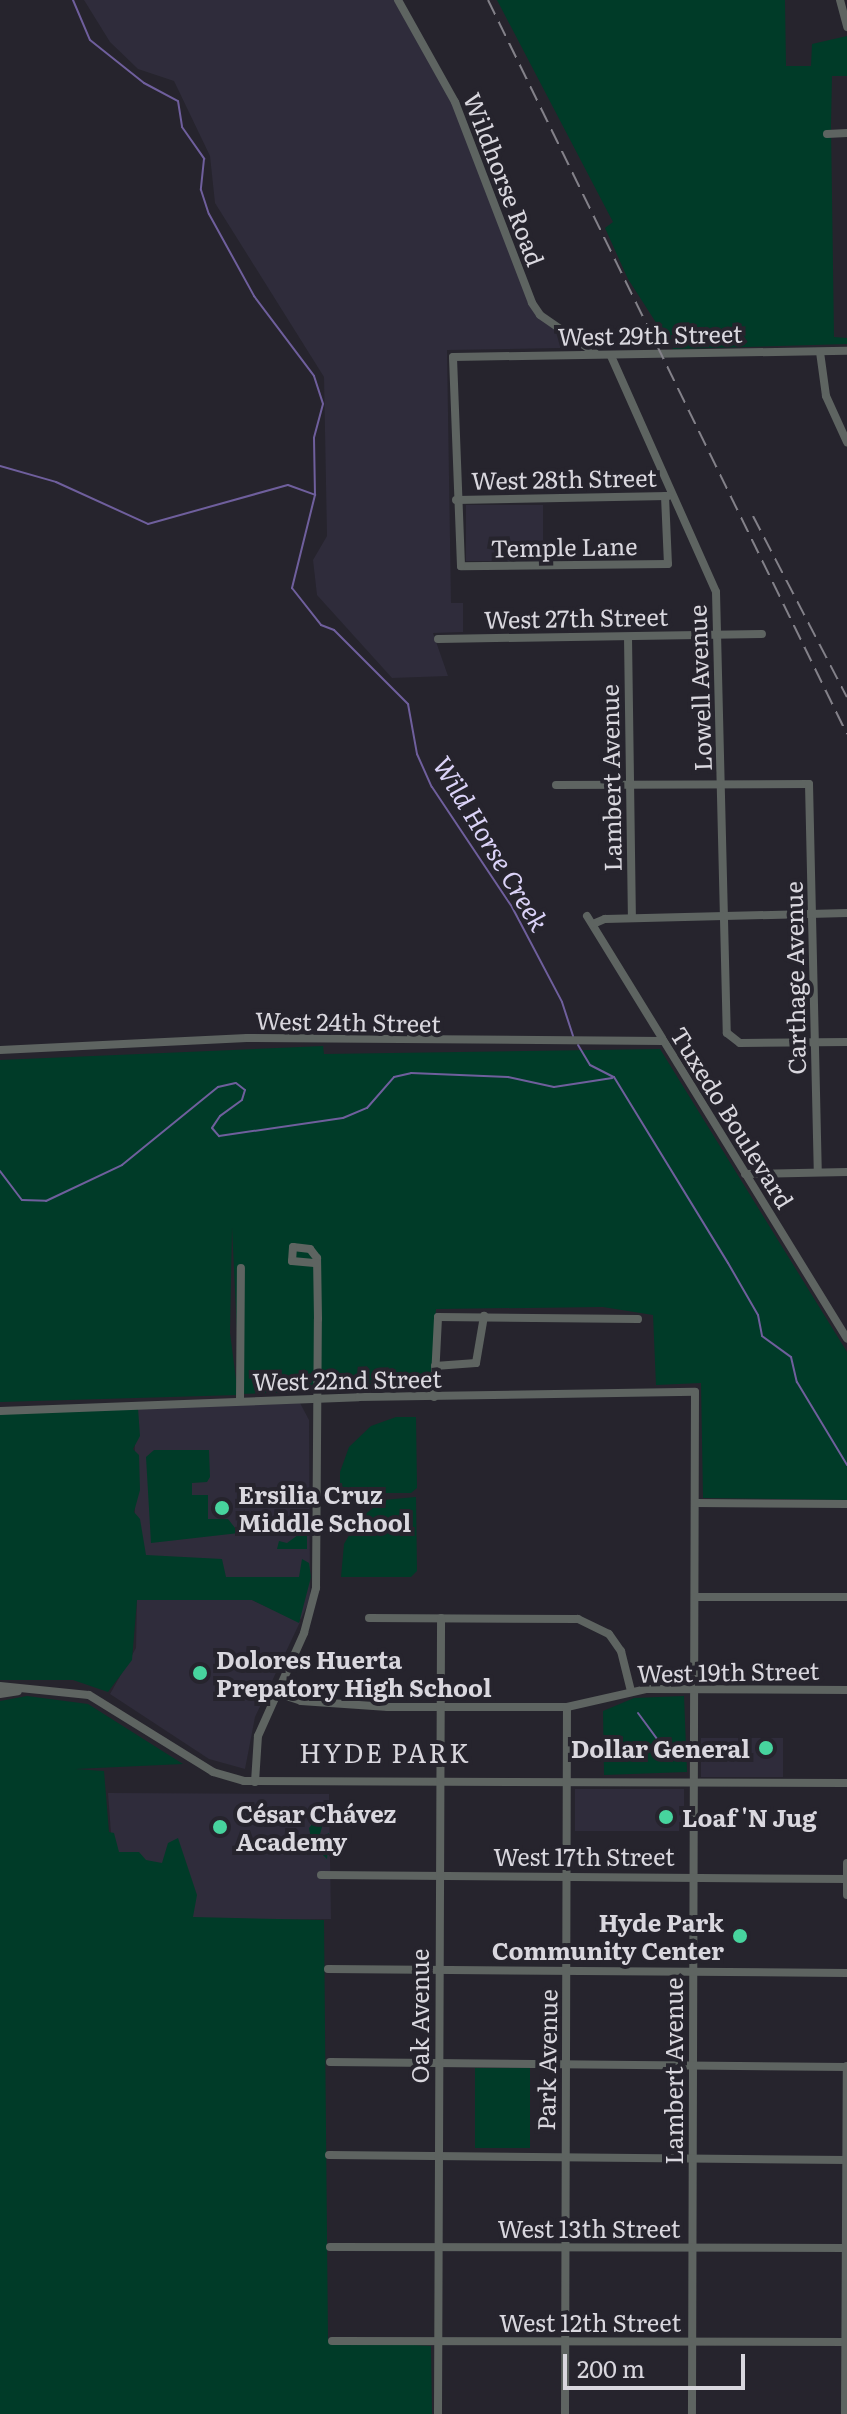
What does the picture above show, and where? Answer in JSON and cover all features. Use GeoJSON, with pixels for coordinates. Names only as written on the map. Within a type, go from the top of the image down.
{"type":"FeatureCollection","features":[{"type":"Feature","properties":{"kind":"street","name":"Wildhorse Road"},"geometry":{"type":"LineString","coordinates":[[398,0],[455,102],[532,303],[548,321],[596,354]]}},
{"type":"Feature","properties":{"kind":"street"},"geometry":{"type":"LineString","coordinates":[[840,0],[847,27]]}},
{"type":"Feature","properties":{"kind":"street"},"geometry":{"type":"LineString","coordinates":[[827,134],[847,133]]}},
{"type":"Feature","properties":{"kind":"street","name":"West 29th Street"},"geometry":{"type":"LineString","coordinates":[[453,357],[847,351]]}},
{"type":"Feature","properties":{"kind":"street"},"geometry":{"type":"LineString","coordinates":[[820,352],[826,396],[847,442]]}},
{"type":"Feature","properties":{"kind":"street","name":"Lowell Avenue"},"geometry":{"type":"LineString","coordinates":[[611,356],[669,495],[716,592],[727,1033],[732,1039],[815,1043]]}},
{"type":"Feature","properties":{"kind":"street","name":"Temple Lane"},"geometry":{"type":"LineString","coordinates":[[453,357],[457,559],[469,569],[668,564],[669,495]]}},
{"type":"Feature","properties":{"kind":"street","name":"West 28th Street"},"geometry":{"type":"LineString","coordinates":[[456,500],[669,495]]}},
{"type":"Feature","properties":{"kind":"street","name":"West 27th Street"},"geometry":{"type":"LineString","coordinates":[[438,639],[762,634]]}},
{"type":"Feature","properties":{"kind":"street","name":"Lambert Avenue"},"geometry":{"type":"LineString","coordinates":[[628,637],[632,918]]}},
{"type":"Feature","properties":{"kind":"street"},"geometry":{"type":"LineString","coordinates":[[556,785],[722,782]]}},
{"type":"Feature","properties":{"kind":"street","name":"Carthage Avenue"},"geometry":{"type":"LineString","coordinates":[[722,782],[809,784],[818,1172]]}},
{"type":"Feature","properties":{"kind":"street"},"geometry":{"type":"LineString","coordinates":[[632,918],[847,913]]}},
{"type":"Feature","properties":{"kind":"street","name":"Tuxedo Boulevard"},"geometry":{"type":"LineString","coordinates":[[632,918],[590,920],[847,1338]]}},
{"type":"Feature","properties":{"kind":"street","name":"West 24th Street"},"geometry":{"type":"LineString","coordinates":[[0,1048],[247,1038],[557,1043],[663,1041]]}},
{"type":"Feature","properties":{"kind":"street"},"geometry":{"type":"LineString","coordinates":[[815,1043],[847,1042]]}},
{"type":"Feature","properties":{"kind":"street"},"geometry":{"type":"LineString","coordinates":[[745,1174],[847,1172]]}},
{"type":"Feature","properties":{"kind":"street"},"geometry":{"type":"LineString","coordinates":[[255,1782],[258,1736],[304,1633],[316,1588],[317,1263],[310,1249],[293,1247],[292,1261],[317,1263]]}},
{"type":"Feature","properties":{"kind":"street"},"geometry":{"type":"LineString","coordinates":[[240,1401],[241,1268]]}},
{"type":"Feature","properties":{"kind":"street"},"geometry":{"type":"LineString","coordinates":[[435,1366],[476,1363],[484,1316]]}},
{"type":"Feature","properties":{"kind":"street"},"geometry":{"type":"LineString","coordinates":[[434,1397],[438,1317],[638,1319]]}},
{"type":"Feature","properties":{"kind":"street","name":"Lambert Avenue"},"geometry":{"type":"LineString","coordinates":[[692,2414],[695,1392]]}},
{"type":"Feature","properties":{"kind":"street","name":"West 22nd Street"},"geometry":{"type":"LineString","coordinates":[[0,1411],[316,1398],[695,1392]]}},
{"type":"Feature","properties":{"kind":"street"},"geometry":{"type":"LineString","coordinates":[[695,1503],[847,1504]]}},
{"type":"Feature","properties":{"kind":"street"},"geometry":{"type":"LineString","coordinates":[[695,1597],[847,1597]]}},
{"type":"Feature","properties":{"kind":"street"},"geometry":{"type":"LineString","coordinates":[[369,1618],[578,1619],[595,1624],[621,1651],[631,1691]]}},
{"type":"Feature","properties":{"kind":"street","name":"Oak Avenue"},"geometry":{"type":"LineString","coordinates":[[438,2414],[441,1618]]}},
{"type":"Feature","properties":{"kind":"street"},"geometry":{"type":"LineString","coordinates":[[0,1686],[89,1695],[213,1772],[255,1782],[847,1783]]}},
{"type":"Feature","properties":{"kind":"street"},"geometry":{"type":"LineString","coordinates":[[0,1694],[39,1690]]}},
{"type":"Feature","properties":{"kind":"street","name":"West 19th Street"},"geometry":{"type":"LineString","coordinates":[[277,1693],[301,1701],[439,1707],[567,1707],[595,1704],[631,1691],[847,1690]]}},
{"type":"Feature","properties":{"kind":"street","name":"Park Avenue"},"geometry":{"type":"LineString","coordinates":[[565,2414],[567,1707]]}},
{"type":"Feature","properties":{"kind":"street"},"geometry":{"type":"LineString","coordinates":[[847,1863],[847,1895]]}},
{"type":"Feature","properties":{"kind":"street","name":"West 17th Street"},"geometry":{"type":"LineString","coordinates":[[321,1875],[847,1879]]}},
{"type":"Feature","properties":{"kind":"street"},"geometry":{"type":"LineString","coordinates":[[328,1969],[693,1969],[847,1973]]}},
{"type":"Feature","properties":{"kind":"street"},"geometry":{"type":"LineString","coordinates":[[330,2062],[693,2062],[847,2066],[845,2414]]}},
{"type":"Feature","properties":{"kind":"street"},"geometry":{"type":"LineString","coordinates":[[329,2155],[694,2156],[847,2160]]}},
{"type":"Feature","properties":{"kind":"street","name":"West 13th Street"},"geometry":{"type":"LineString","coordinates":[[330,2247],[847,2248]]}},
{"type":"Feature","properties":{"kind":"street","name":"West 12th Street"},"geometry":{"type":"LineString","coordinates":[[332,2341],[846,2342]]}},
{"type":"Feature","properties":{"kind":"shaded area"},"geometry":{"type":"Polygon","coordinates":[[[84,0],[396,0],[443,78],[540,315],[566,339],[560,348],[447,350],[451,603],[463,603],[463,632],[433,633],[448,676],[392,678],[317,595],[313,560],[327,536],[324,377],[215,203],[210,156],[174,81],[138,69],[110,42],[84,0]]]}},
{"type":"Feature","properties":{"kind":"shaded area"},"geometry":{"type":"Polygon","coordinates":[[[466,505],[543,505],[543,561],[466,561],[466,505]]]}},
{"type":"Feature","properties":{"kind":"shaded area","name":"Ersilia Cruz Middle School"},"geometry":{"type":"Polygon","coordinates":[[[300,1403],[309,1420],[310,1599],[301,1619],[251,1596],[135,1597],[135,1409],[300,1403]]]}},
{"type":"Feature","properties":{"kind":"shaded area","name":"Dolores Huerta Prepatory High School"},"geometry":{"type":"Polygon","coordinates":[[[137,1600],[252,1600],[300,1622],[255,1717],[245,1769],[209,1759],[110,1694],[136,1648],[137,1600]]]}},
{"type":"Feature","properties":{"kind":"shaded area"},"geometry":{"type":"Polygon","coordinates":[[[701,1738],[783,1738],[783,1777],[701,1777],[701,1738]]]}},
{"type":"Feature","properties":{"kind":"shaded area"},"geometry":{"type":"Polygon","coordinates":[[[575,1789],[684,1789],[684,1831],[575,1831],[575,1789]]]}},
{"type":"Feature","properties":{"kind":"shaded area","name":"César Chávez Academy"},"geometry":{"type":"Polygon","coordinates":[[[108,1793],[329,1794],[331,1919],[190,1921],[113,1860],[108,1793]]]}},
{"type":"Feature","properties":{"kind":"green space"},"geometry":{"type":"Polygon","coordinates":[[[497,0],[785,0],[786,66],[811,66],[812,44],[847,36],[847,76],[832,76],[831,126],[834,337],[847,338],[847,344],[673,349],[628,279],[605,228],[613,222],[497,0]]]}},
{"type":"Feature","properties":{"kind":"green space"},"geometry":{"type":"Polygon","coordinates":[[[323,1046],[324,1054],[660,1049],[847,1352],[847,1500],[703,1498],[701,1383],[656,1385],[653,1315],[603,1307],[436,1309],[430,1387],[240,1394],[232,1227],[230,1333],[238,1395],[0,1402],[0,1060],[323,1046]]]}},
{"type":"Feature","properties":{"kind":"green space"},"geometry":{"type":"Polygon","coordinates":[[[138,1408],[140,1436],[133,1449],[139,1455],[140,1490],[134,1512],[140,1519],[146,1555],[222,1559],[226,1577],[299,1577],[302,1559],[309,1563],[311,1577],[299,1623],[252,1600],[137,1600],[132,1660],[108,1692],[73,1680],[0,1680],[0,1413],[138,1408]]]}},
{"type":"Feature","properties":{"kind":"green space"},"geometry":{"type":"Polygon","coordinates":[[[396,1417],[416,1417],[417,1488],[411,1493],[340,1493],[340,1472],[349,1447],[371,1426],[396,1417]]]}},
{"type":"Feature","properties":{"kind":"green space"},"geometry":{"type":"Polygon","coordinates":[[[154,1450],[209,1450],[210,1477],[207,1482],[192,1483],[192,1495],[208,1495],[208,1519],[228,1519],[239,1533],[151,1543],[146,1457],[154,1450]]]}},
{"type":"Feature","properties":{"kind":"green space"},"geometry":{"type":"Polygon","coordinates":[[[416,1497],[417,1571],[411,1577],[341,1577],[344,1544],[358,1520],[383,1500],[416,1497]]]}},
{"type":"Feature","properties":{"kind":"green space"},"geometry":{"type":"Polygon","coordinates":[[[292,1513],[307,1514],[307,1549],[277,1549],[279,1541],[287,1543],[298,1535],[292,1513]]]}},
{"type":"Feature","properties":{"kind":"green space"},"geometry":{"type":"Polygon","coordinates":[[[27,1696],[88,1704],[183,1764],[75,1769],[104,1771],[109,1832],[114,1833],[119,1852],[139,1852],[146,1860],[162,1863],[168,1843],[178,1838],[197,1895],[193,1917],[324,1920],[328,2340],[431,2346],[432,2414],[0,2414],[0,1701],[27,1696]]]}},
{"type":"Feature","properties":{"kind":"green space"},"geometry":{"type":"Polygon","coordinates":[[[684,1696],[687,1772],[604,1775],[603,1711],[634,1698],[684,1696]]]}},
{"type":"Feature","properties":{"kind":"green space"},"geometry":{"type":"Polygon","coordinates":[[[317,1818],[323,1823],[319,1838],[329,1833],[327,1859],[312,1844],[309,1828],[317,1818]]]}},
{"type":"Feature","properties":{"kind":"green space"},"geometry":{"type":"Polygon","coordinates":[[[475,2068],[530,2068],[530,2148],[475,2148],[475,2068]]]}},
{"type":"Feature","properties":{"kind":"waterway","name":"Wild Horse Creek"},"geometry":{"type":"LineString","coordinates":[[73,0],[90,40],[144,83],[178,101],[182,127],[204,159],[201,190],[209,214],[254,296],[314,376],[323,404],[314,438],[315,495],[292,588],[321,625],[334,630],[408,704],[417,754],[432,787],[512,907],[562,1002],[573,1036]]}},
{"type":"Feature","properties":{"kind":"waterway"},"geometry":{"type":"LineString","coordinates":[[0,466],[56,482],[148,524],[288,485],[315,495]]}},
{"type":"Feature","properties":{"kind":"waterway","name":"Wild Horse Creek"},"geometry":{"type":"LineString","coordinates":[[578,1045],[590,1065],[614,1077],[758,1315],[762,1336],[791,1357],[797,1382],[847,1465]]}},
{"type":"Feature","properties":{"kind":"waterway"},"geometry":{"type":"LineString","coordinates":[[0,1171],[22,1200],[46,1201],[122,1165],[218,1087],[236,1083],[245,1090],[242,1100],[220,1116],[212,1128],[219,1136],[343,1118],[367,1108],[394,1077],[411,1073],[508,1077],[554,1087],[612,1078]]}},
{"type":"Feature","properties":{"kind":"waterway"},"geometry":{"type":"LineString","coordinates":[[638,1713],[671,1758]]}},
{"type":"Feature","properties":{"kind":"railway"},"geometry":{"type":"LineString","coordinates":[[488,0],[847,734]]}},
{"type":"Feature","properties":{"kind":"railway"},"geometry":{"type":"LineString","coordinates":[[753,516],[847,697]]}},
{"type":"Feature","properties":{"kind":"place","name":"Ersilia Cruz Middle School"},"geometry":{"type":"Point","coordinates":[222,1508]}},
{"type":"Feature","properties":{"kind":"place","name":"Dolores Huerta Prepatory High School"},"geometry":{"type":"Point","coordinates":[200,1673]}},
{"type":"Feature","properties":{"kind":"place","name":"Dollar General"},"geometry":{"type":"Point","coordinates":[766,1748]}},
{"type":"Feature","properties":{"kind":"place","name":"Loaf 'N Jug"},"geometry":{"type":"Point","coordinates":[666,1817]}},
{"type":"Feature","properties":{"kind":"place","name":"César Chávez Academy"},"geometry":{"type":"Point","coordinates":[220,1827]}},
{"type":"Feature","properties":{"kind":"place","name":"Hyde Park Community Center"},"geometry":{"type":"Point","coordinates":[740,1936]}},
{"type":"Feature","properties":{"kind":"district","name":"HYDE PARK"},"geometry":{"type":"Point","coordinates":[385,1752]}}]}
